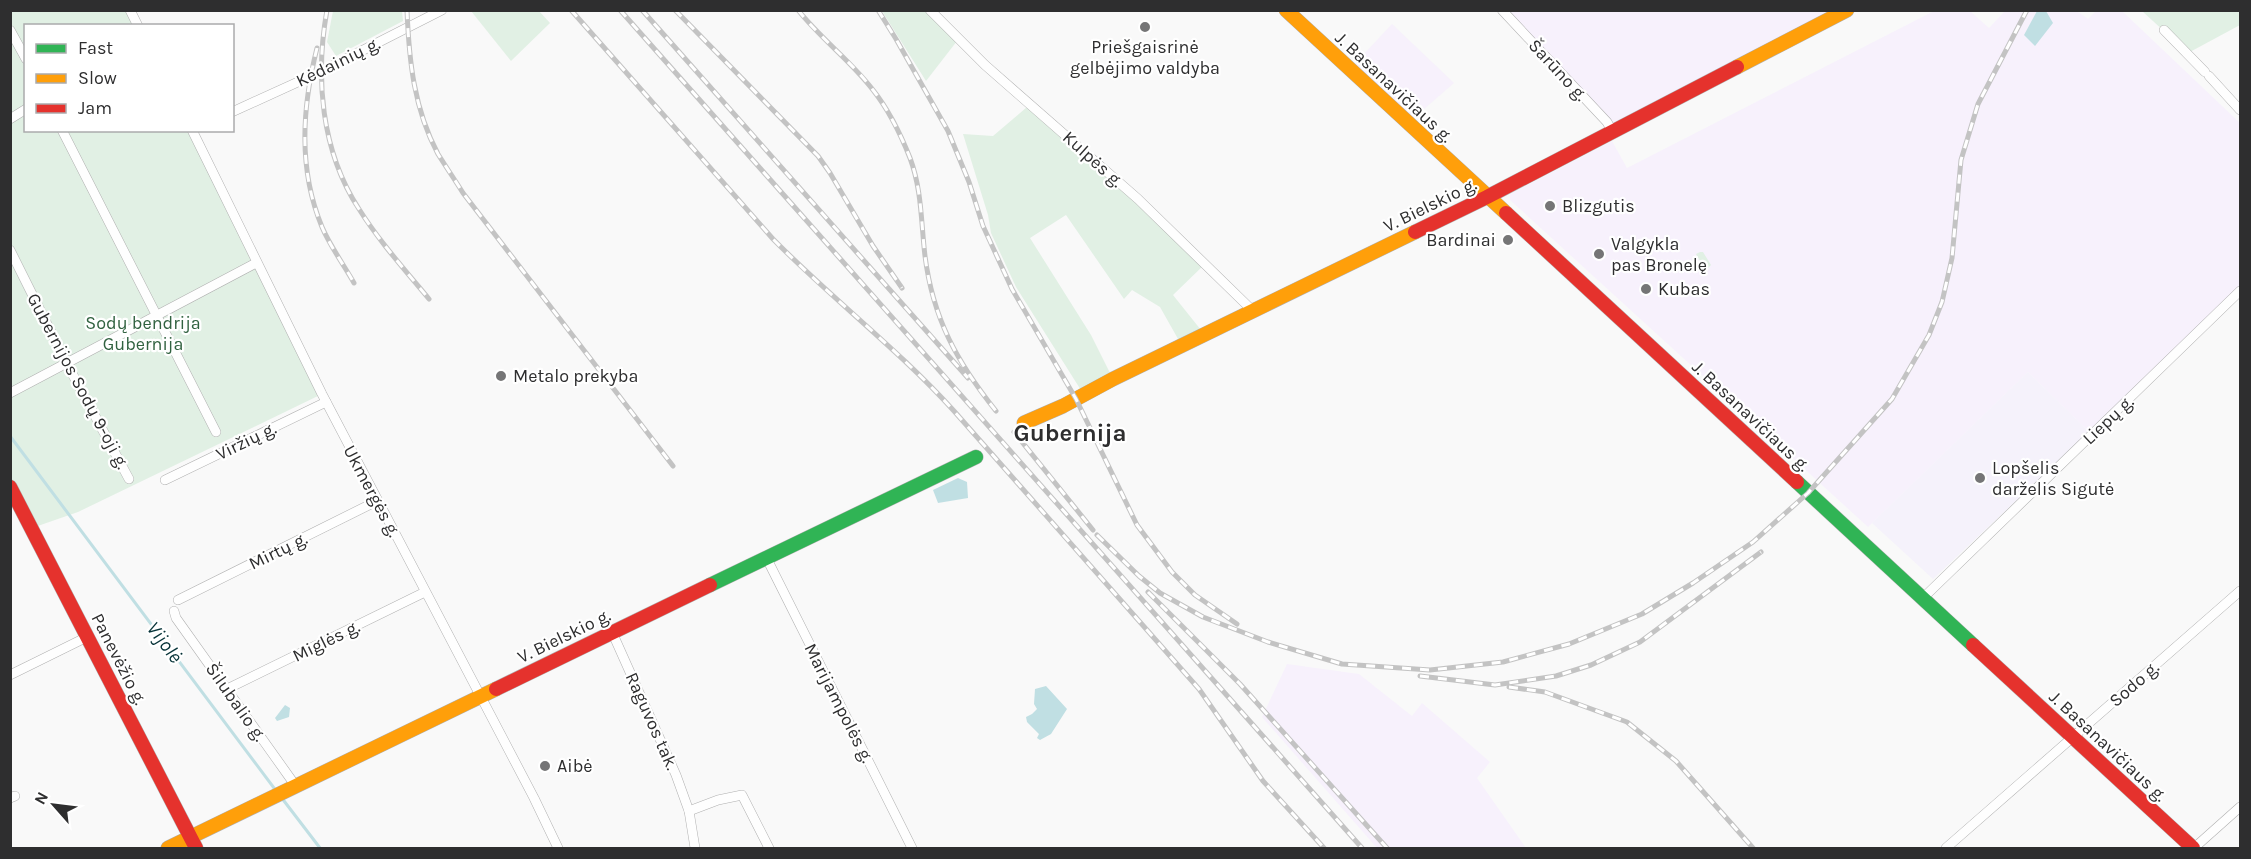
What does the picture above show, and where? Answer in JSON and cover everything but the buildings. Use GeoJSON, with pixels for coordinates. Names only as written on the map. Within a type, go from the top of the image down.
{"type":"FeatureCollection","features":[{"type":"Feature","properties":{"kind":"street"},"geometry":{"type":"LineString","coordinates":[[130,10],[137,24]]}},
{"type":"Feature","properties":{"kind":"street","name":"Kėdainių g."},"geometry":{"type":"LineString","coordinates":[[234,111],[322,71],[442,10]]}},
{"type":"Feature","properties":{"kind":"street","name":"Kulpės g."},"geometry":{"type":"LineString","coordinates":[[930,10],[985,65],[1138,200],[1253,311]]}},
{"type":"Feature","properties":{"kind":"street","name":"J. Basanavičiaus g."},"geometry":{"type":"LineString","coordinates":[[1286,10],[2193,849]]}},
{"type":"Feature","properties":{"kind":"street","name":"Šarūno g."},"geometry":{"type":"LineString","coordinates":[[1502,10],[1607,122],[1612,131]]}},
{"type":"Feature","properties":{"kind":"street","name":"V. Bielskio g."},"geometry":{"type":"LineString","coordinates":[[1024,423],[1063,406],[1486,197],[1847,10]]}},
{"type":"Feature","properties":{"kind":"street"},"geometry":{"type":"LineString","coordinates":[[10,30],[24,55]]}},
{"type":"Feature","properties":{"kind":"street"},"geometry":{"type":"LineString","coordinates":[[2164,30],[2241,110]]}},
{"type":"Feature","properties":{"kind":"street"},"geometry":{"type":"LineString","coordinates":[[10,119],[24,110]]}},
{"type":"Feature","properties":{"kind":"street"},"geometry":{"type":"LineString","coordinates":[[63,132],[216,432]]}},
{"type":"Feature","properties":{"kind":"street","name":"Ukmergės g."},"geometry":{"type":"LineString","coordinates":[[193,132],[326,402],[534,798],[558,849]]}},
{"type":"Feature","properties":{"kind":"street","name":"Gubernijos Sodų 9-oji g."},"geometry":{"type":"LineString","coordinates":[[10,250],[67,364],[129,479]]}},
{"type":"Feature","properties":{"kind":"street"},"geometry":{"type":"LineString","coordinates":[[10,393],[256,263]]}},
{"type":"Feature","properties":{"kind":"street","name":"Liepų g."},"geometry":{"type":"LineString","coordinates":[[1922,599],[2241,291]]}},
{"type":"Feature","properties":{"kind":"street","name":"Viržių g."},"geometry":{"type":"LineString","coordinates":[[165,480],[326,402]]}},
{"type":"Feature","properties":{"kind":"street","name":"V. Bielskio g."},"geometry":{"type":"LineString","coordinates":[[168,849],[193,843],[285,790],[976,457]]}},
{"type":"Feature","properties":{"kind":"street","name":"Panevėžio g."},"geometry":{"type":"LineString","coordinates":[[10,487],[193,843]]}},
{"type":"Feature","properties":{"kind":"street","name":"Mirtų g."},"geometry":{"type":"LineString","coordinates":[[178,600],[377,501]]}},
{"type":"Feature","properties":{"kind":"street","name":"Marijampolės g."},"geometry":{"type":"LineString","coordinates":[[766,557],[912,849]]}},
{"type":"Feature","properties":{"kind":"street","name":"Sodo g."},"geometry":{"type":"LineString","coordinates":[[1946,849],[2241,591]]}},
{"type":"Feature","properties":{"kind":"street","name":"Miglės g."},"geometry":{"type":"LineString","coordinates":[[227,689],[425,592]]}},
{"type":"Feature","properties":{"kind":"street","name":"Šilubalio g."},"geometry":{"type":"LineString","coordinates":[[175,615],[227,689],[285,790]]}},
{"type":"Feature","properties":{"kind":"street","name":"Raguvos tak."},"geometry":{"type":"LineString","coordinates":[[612,632],[676,775],[689,811],[695,849]]}},
{"type":"Feature","properties":{"kind":"street"},"geometry":{"type":"LineString","coordinates":[[10,675],[87,637]]}},
{"type":"Feature","properties":{"kind":"street"},"geometry":{"type":"LineString","coordinates":[[689,811],[718,800],[742,795],[769,849]]}},
{"type":"Feature","properties":{"kind":"street"},"geometry":{"type":"LineString","coordinates":[[2193,849],[2241,807]]}},
{"type":"Feature","properties":{"kind":"shaded area"},"geometry":{"type":"Polygon","coordinates":[[[1502,11],[1847,11],[1612,131],[1502,11]]]}},
{"type":"Feature","properties":{"kind":"shaded area"},"geometry":{"type":"Polygon","coordinates":[[[1934,11],[1970,11],[1989,28],[2005,11],[2077,11],[2088,19],[2096,11],[2122,11],[2240,123],[2240,287],[2089,432],[2028,372],[1868,527],[1510,200],[1510,194],[1612,141],[1627,168],[1934,11]]]}},
{"type":"Feature","properties":{"kind":"shaded area"},"geometry":{"type":"Polygon","coordinates":[[[1392,24],[1454,83],[1408,123],[1349,70],[1392,24]]]}},
{"type":"Feature","properties":{"kind":"shaded area","name":"Lopšelis darželis Sigutė"},"geometry":{"type":"Polygon","coordinates":[[[2028,372],[2089,432],[1933,579],[1872,523],[2028,372]]]}},
{"type":"Feature","properties":{"kind":"shaded area"},"geometry":{"type":"Polygon","coordinates":[[[1287,664],[1359,674],[1412,716],[1422,703],[1490,762],[1477,778],[1526,848],[1377,848],[1262,717],[1287,664]]]}},
{"type":"Feature","properties":{"kind":"green space","name":"Sodų bendrija Gubernija"},"geometry":{"type":"Polygon","coordinates":[[[11,11],[130,11],[137,24],[24,24],[24,132],[192,132],[322,394],[78,512],[32,528],[11,488],[11,11]]]}},
{"type":"Feature","properties":{"kind":"green space"},"geometry":{"type":"Polygon","coordinates":[[[333,11],[402,11],[403,21],[336,56],[327,42],[333,11]]]}},
{"type":"Feature","properties":{"kind":"green space"},"geometry":{"type":"Polygon","coordinates":[[[471,11],[539,11],[550,23],[511,61],[471,11]]]}},
{"type":"Feature","properties":{"kind":"green space"},"geometry":{"type":"Polygon","coordinates":[[[882,11],[926,11],[957,41],[926,81],[882,11]]]}},
{"type":"Feature","properties":{"kind":"green space"},"geometry":{"type":"Polygon","coordinates":[[[2142,11],[2240,11],[2240,25],[2188,53],[2142,11]]]}},
{"type":"Feature","properties":{"kind":"green space"},"geometry":{"type":"Polygon","coordinates":[[[1027,107],[1036,108],[1205,264],[1173,295],[1205,335],[1182,346],[1160,307],[1132,290],[1124,299],[1066,215],[1030,238],[1091,335],[1113,379],[1084,395],[1016,287],[991,233],[988,215],[963,134],[993,136],[1027,107]]]}},
{"type":"Feature","properties":{"kind":"green space"},"geometry":{"type":"Polygon","coordinates":[[[1703,252],[1711,265],[1706,270],[1699,264],[1701,263],[1696,254],[1703,252]]]}},
{"type":"Feature","properties":{"kind":"water"},"geometry":{"type":"Polygon","coordinates":[[[2037,11],[2046,11],[2053,23],[2035,46],[2024,35],[2037,11]]]}},
{"type":"Feature","properties":{"kind":"water"},"geometry":{"type":"Polygon","coordinates":[[[958,478],[967,482],[968,498],[938,503],[933,490],[958,478]]]}},
{"type":"Feature","properties":{"kind":"water"},"geometry":{"type":"Polygon","coordinates":[[[1046,686],[1067,709],[1051,734],[1040,740],[1037,738],[1039,734],[1027,722],[1026,717],[1037,709],[1034,704],[1035,689],[1046,686]]]}},
{"type":"Feature","properties":{"kind":"water"},"geometry":{"type":"Polygon","coordinates":[[[285,705],[290,708],[289,717],[277,721],[275,718],[285,705]]]}},
{"type":"Feature","properties":{"kind":"waterway","name":"Vijolė"},"geometry":{"type":"LineString","coordinates":[[10,436],[277,792]]}},
{"type":"Feature","properties":{"kind":"waterway","name":"Vijolė"},"geometry":{"type":"LineString","coordinates":[[281,797],[320,848]]}},
{"type":"Feature","properties":{"kind":"railway"},"geometry":{"type":"LineString","coordinates":[[327,10],[323,35],[322,87],[324,113],[336,163],[346,187],[367,221],[429,299]]}},
{"type":"Feature","properties":{"kind":"railway"},"geometry":{"type":"LineString","coordinates":[[407,10],[414,84],[423,120],[438,154],[463,193],[673,466]]}},
{"type":"Feature","properties":{"kind":"railway"},"geometry":{"type":"LineString","coordinates":[[571,10],[773,239],[910,366],[954,411],[1199,689],[1263,781],[1324,848]]}},
{"type":"Feature","properties":{"kind":"railway"},"geometry":{"type":"LineString","coordinates":[[620,10],[1362,848]]}},
{"type":"Feature","properties":{"kind":"railway"},"geometry":{"type":"LineString","coordinates":[[642,10],[968,378]]}},
{"type":"Feature","properties":{"kind":"railway"},"geometry":{"type":"LineString","coordinates":[[675,10],[818,156],[873,246],[902,288]]}},
{"type":"Feature","properties":{"kind":"railway"},"geometry":{"type":"LineString","coordinates":[[798,10],[864,79],[884,105],[898,131],[910,158],[917,182],[925,256],[934,300],[949,339],[959,357],[996,411]]}},
{"type":"Feature","properties":{"kind":"railway"},"geometry":{"type":"LineString","coordinates":[[878,10],[948,131],[969,182],[983,226],[1012,289],[1076,399],[1137,525],[1172,572],[1195,595],[1237,624]]}},
{"type":"Feature","properties":{"kind":"railway"},"geometry":{"type":"LineString","coordinates":[[1097,535],[1160,593],[1203,617],[1268,642],[1342,664],[1430,670],[1503,662],[1569,644],[1642,614],[1753,542],[1808,493],[1892,399],[1929,335],[1942,302],[1952,258],[1961,160],[1978,104],[2027,10]]}},
{"type":"Feature","properties":{"kind":"railway"},"geometry":{"type":"LineString","coordinates":[[317,48],[306,116],[306,161],[309,183],[322,227],[354,283]]}},
{"type":"Feature","properties":{"kind":"railway"},"geometry":{"type":"LineString","coordinates":[[1014,432],[1093,530]]}},
{"type":"Feature","properties":{"kind":"railway"},"geometry":{"type":"LineString","coordinates":[[1420,676],[1495,685],[1556,676],[1591,665],[1640,642],[1761,552]]}},
{"type":"Feature","properties":{"kind":"railway"},"geometry":{"type":"LineString","coordinates":[[1148,592],[1240,684],[1387,848]]}},
{"type":"Feature","properties":{"kind":"railway"},"geometry":{"type":"LineString","coordinates":[[1509,687],[1545,692],[1627,722],[1676,761],[1753,848]]}},
{"type":"Feature","properties":{"kind":"traffic: fast"},"geometry":{"type":"LineString","coordinates":[[710,585],[976,457]]}},
{"type":"Feature","properties":{"kind":"traffic: fast"},"geometry":{"type":"LineString","coordinates":[[1797,482],[1973,645]]}},
{"type":"Feature","properties":{"kind":"traffic: slow"},"geometry":{"type":"LineString","coordinates":[[1286,10],[1506,213]]}},
{"type":"Feature","properties":{"kind":"traffic: slow"},"geometry":{"type":"LineString","coordinates":[[1737,67],[1847,10]]}},
{"type":"Feature","properties":{"kind":"traffic: slow"},"geometry":{"type":"LineString","coordinates":[[1024,423],[1063,406],[1113,379],[1415,232]]}},
{"type":"Feature","properties":{"kind":"traffic: slow"},"geometry":{"type":"LineString","coordinates":[[168,848],[496,689]]}},
{"type":"Feature","properties":{"kind":"traffic: jam"},"geometry":{"type":"LineString","coordinates":[[1415,232],[1737,67]]}},
{"type":"Feature","properties":{"kind":"traffic: jam"},"geometry":{"type":"LineString","coordinates":[[1506,213],[1797,482]]}},
{"type":"Feature","properties":{"kind":"traffic: jam"},"geometry":{"type":"LineString","coordinates":[[10,487],[196,848]]}},
{"type":"Feature","properties":{"kind":"traffic: jam"},"geometry":{"type":"LineString","coordinates":[[496,689],[710,585]]}},
{"type":"Feature","properties":{"kind":"traffic: jam"},"geometry":{"type":"LineString","coordinates":[[1973,645],[2193,848]]}},
{"type":"Feature","properties":{"kind":"place","name":"Priešgaisrinė gelbėjimo valdyba"},"geometry":{"type":"Point","coordinates":[1145,27]}},
{"type":"Feature","properties":{"kind":"place","name":"Blizgutis"},"geometry":{"type":"Point","coordinates":[1550,206]}},
{"type":"Feature","properties":{"kind":"place","name":"Bardinai"},"geometry":{"type":"Point","coordinates":[1508,240]}},
{"type":"Feature","properties":{"kind":"place","name":"Valgykla pas Bronelę"},"geometry":{"type":"Point","coordinates":[1599,254]}},
{"type":"Feature","properties":{"kind":"place","name":"Kubas"},"geometry":{"type":"Point","coordinates":[1646,289]}},
{"type":"Feature","properties":{"kind":"place","name":"Metalo prekyba"},"geometry":{"type":"Point","coordinates":[501,376]}},
{"type":"Feature","properties":{"kind":"place","name":"Lopšelis darželis Sigutė"},"geometry":{"type":"Point","coordinates":[1980,478]}},
{"type":"Feature","properties":{"kind":"place","name":"Aibė"},"geometry":{"type":"Point","coordinates":[545,766]}},
{"type":"Feature","properties":{"kind":"district","name":"Gubernija"},"geometry":{"type":"Point","coordinates":[1070,433]}}]}
